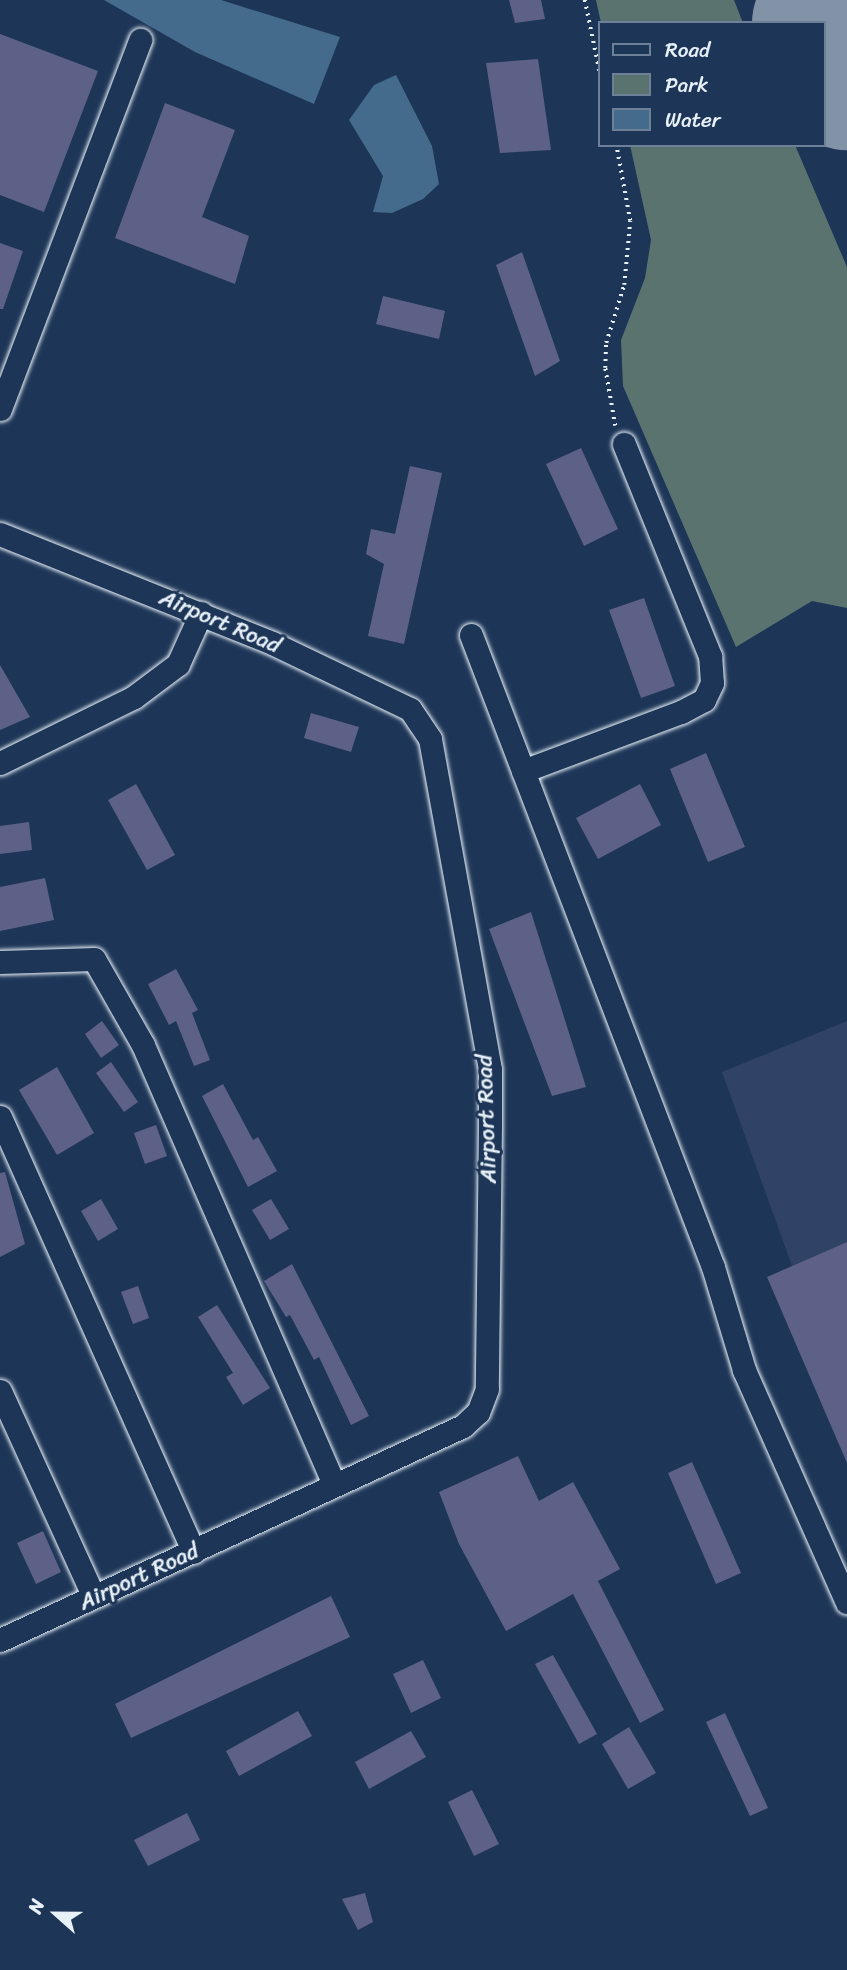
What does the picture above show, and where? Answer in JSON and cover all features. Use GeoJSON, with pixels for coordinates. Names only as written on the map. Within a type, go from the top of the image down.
{"type":"FeatureCollection","features":[{"type":"Feature","properties":{"kind":"street"},"geometry":{"type":"LineString","coordinates":[[0,409],[140,40]]}},
{"type":"Feature","properties":{"kind":"street"},"geometry":{"type":"LineString","coordinates":[[523,771],[681,712],[704,700],[712,683],[710,656],[624,444]]}},
{"type":"Feature","properties":{"kind":"street","name":"Airport Road"},"geometry":{"type":"LineString","coordinates":[[0,534],[201,613],[410,709],[430,739],[490,1070],[487,1389],[478,1412],[463,1426],[0,1640]]}},
{"type":"Feature","properties":{"kind":"street"},"geometry":{"type":"LineString","coordinates":[[0,762],[134,698],[178,663],[201,613]]}},
{"type":"Feature","properties":{"kind":"street"},"geometry":{"type":"LineString","coordinates":[[471,635],[713,1267],[744,1370],[847,1602]]}},
{"type":"Feature","properties":{"kind":"street"},"geometry":{"type":"LineString","coordinates":[[0,962],[94,959],[144,1045],[334,1484]]}},
{"type":"Feature","properties":{"kind":"street"},"geometry":{"type":"LineString","coordinates":[[0,1117],[194,1552]]}},
{"type":"Feature","properties":{"kind":"street"},"geometry":{"type":"LineString","coordinates":[[0,1391],[94,1597]]}},
{"type":"Feature","properties":{"kind":"path"},"geometry":{"type":"LineString","coordinates":[[585,0],[598,63]]}},
{"type":"Feature","properties":{"kind":"path"},"geometry":{"type":"LineString","coordinates":[[616,147],[627,196],[629,247],[624,285],[606,342],[605,368],[615,426],[624,444]]}},
{"type":"Feature","properties":{"kind":"shaded area"},"geometry":{"type":"Polygon","coordinates":[[[847,1021],[847,1242],[792,1266],[722,1072],[847,1021]]]}},
{"type":"Feature","properties":{"kind":"green space"},"geometry":{"type":"Polygon","coordinates":[[[596,0],[734,0],[742,21],[601,21],[596,0]]]}},
{"type":"Feature","properties":{"kind":"green space"},"geometry":{"type":"Polygon","coordinates":[[[630,147],[796,147],[847,267],[847,608],[812,601],[736,647],[623,386],[621,340],[645,278],[651,240],[630,147]]]}},
{"type":"Feature","properties":{"kind":"water"},"geometry":{"type":"Polygon","coordinates":[[[104,0],[221,0],[340,37],[314,104],[195,52],[104,0]]]}},
{"type":"Feature","properties":{"kind":"water"},"geometry":{"type":"Polygon","coordinates":[[[396,75],[432,146],[439,184],[423,199],[392,213],[373,212],[383,176],[349,120],[374,85],[396,75]]]}},
{"type":"Feature","properties":{"kind":"building"},"geometry":{"type":"Polygon","coordinates":[[[509,0],[541,0],[545,19],[515,23],[509,0]]]}},
{"type":"Feature","properties":{"kind":"building"},"geometry":{"type":"Polygon","coordinates":[[[0,34],[98,71],[44,212],[0,195],[0,34]]]}},
{"type":"Feature","properties":{"kind":"building"},"geometry":{"type":"Polygon","coordinates":[[[538,59],[551,150],[500,153],[486,63],[538,59]]]}},
{"type":"Feature","properties":{"kind":"building"},"geometry":{"type":"Polygon","coordinates":[[[165,103],[235,130],[202,217],[249,236],[235,284],[115,238],[165,103]]]}},
{"type":"Feature","properties":{"kind":"building"},"geometry":{"type":"Polygon","coordinates":[[[0,243],[23,251],[3,309],[0,309],[0,243]]]}},
{"type":"Feature","properties":{"kind":"building"},"geometry":{"type":"Polygon","coordinates":[[[522,252],[560,361],[535,376],[496,265],[522,252]]]}},
{"type":"Feature","properties":{"kind":"building"},"geometry":{"type":"Polygon","coordinates":[[[383,296],[445,311],[439,339],[376,324],[383,296]]]}},
{"type":"Feature","properties":{"kind":"building"},"geometry":{"type":"Polygon","coordinates":[[[581,448],[618,529],[584,546],[546,464],[581,448]]]}},
{"type":"Feature","properties":{"kind":"building"},"geometry":{"type":"Polygon","coordinates":[[[410,466],[442,473],[404,644],[368,636],[384,564],[366,554],[371,529],[395,534],[410,466]]]}},
{"type":"Feature","properties":{"kind":"building"},"geometry":{"type":"Polygon","coordinates":[[[644,598],[675,686],[641,698],[609,610],[644,598]]]}},
{"type":"Feature","properties":{"kind":"building"},"geometry":{"type":"Polygon","coordinates":[[[0,665],[30,717],[0,730],[0,665]]]}},
{"type":"Feature","properties":{"kind":"building"},"geometry":{"type":"Polygon","coordinates":[[[311,713],[359,727],[351,752],[304,738],[311,713]]]}},
{"type":"Feature","properties":{"kind":"building"},"geometry":{"type":"Polygon","coordinates":[[[706,753],[745,847],[708,862],[670,769],[706,753]]]}},
{"type":"Feature","properties":{"kind":"building"},"geometry":{"type":"Polygon","coordinates":[[[136,784],[175,855],[147,870],[108,800],[136,784]]]}},
{"type":"Feature","properties":{"kind":"building"},"geometry":{"type":"Polygon","coordinates":[[[640,784],[661,825],[598,859],[576,818],[640,784]]]}},
{"type":"Feature","properties":{"kind":"building"},"geometry":{"type":"Polygon","coordinates":[[[29,822],[32,850],[0,854],[0,826],[29,822]]]}},
{"type":"Feature","properties":{"kind":"building"},"geometry":{"type":"Polygon","coordinates":[[[45,878],[54,920],[0,931],[0,887],[45,878]]]}},
{"type":"Feature","properties":{"kind":"building"},"geometry":{"type":"Polygon","coordinates":[[[531,912],[586,1087],[552,1096],[489,929],[531,912]]]}},
{"type":"Feature","properties":{"kind":"building"},"geometry":{"type":"Polygon","coordinates":[[[176,969],[198,1010],[192,1013],[210,1060],[194,1066],[176,1021],[169,1025],[148,984],[176,969]]]}},
{"type":"Feature","properties":{"kind":"building"},"geometry":{"type":"Polygon","coordinates":[[[102,1021],[119,1045],[101,1058],[85,1034],[102,1021]]]}},
{"type":"Feature","properties":{"kind":"building"},"geometry":{"type":"Polygon","coordinates":[[[111,1062],[138,1102],[124,1112],[96,1073],[111,1062]]]}},
{"type":"Feature","properties":{"kind":"building"},"geometry":{"type":"Polygon","coordinates":[[[57,1067],[94,1133],[57,1155],[19,1090],[57,1067]]]}},
{"type":"Feature","properties":{"kind":"building"},"geometry":{"type":"Polygon","coordinates":[[[223,1084],[253,1140],[258,1137],[277,1171],[248,1187],[202,1096],[223,1084]]]}},
{"type":"Feature","properties":{"kind":"building"},"geometry":{"type":"Polygon","coordinates":[[[156,1125],[167,1156],[145,1164],[134,1133],[156,1125]]]}},
{"type":"Feature","properties":{"kind":"building"},"geometry":{"type":"Polygon","coordinates":[[[5,1172],[25,1244],[0,1257],[0,1173],[5,1172]]]}},
{"type":"Feature","properties":{"kind":"building"},"geometry":{"type":"Polygon","coordinates":[[[101,1199],[118,1229],[98,1241],[81,1211],[101,1199]]]}},
{"type":"Feature","properties":{"kind":"building"},"geometry":{"type":"Polygon","coordinates":[[[271,1199],[289,1229],[270,1240],[252,1210],[271,1199]]]}},
{"type":"Feature","properties":{"kind":"building"},"geometry":{"type":"Polygon","coordinates":[[[847,1242],[847,1463],[767,1277],[847,1242]]]}},
{"type":"Feature","properties":{"kind":"building"},"geometry":{"type":"Polygon","coordinates":[[[292,1264],[369,1416],[351,1425],[319,1357],[314,1360],[290,1315],[286,1317],[264,1281],[292,1264]]]}},
{"type":"Feature","properties":{"kind":"building"},"geometry":{"type":"Polygon","coordinates":[[[138,1286],[149,1318],[133,1324],[121,1292],[138,1286]]]}},
{"type":"Feature","properties":{"kind":"building"},"geometry":{"type":"Polygon","coordinates":[[[217,1305],[270,1388],[243,1405],[226,1377],[233,1373],[198,1317],[217,1305]]]}},
{"type":"Feature","properties":{"kind":"building"},"geometry":{"type":"Polygon","coordinates":[[[518,1456],[539,1501],[573,1482],[620,1569],[598,1581],[664,1710],[640,1723],[573,1594],[506,1631],[459,1544],[439,1492],[518,1456]]]}},
{"type":"Feature","properties":{"kind":"building"},"geometry":{"type":"Polygon","coordinates":[[[692,1462],[741,1573],[716,1584],[668,1473],[692,1462]]]}},
{"type":"Feature","properties":{"kind":"building"},"geometry":{"type":"Polygon","coordinates":[[[43,1531],[61,1572],[36,1584],[17,1543],[43,1531]]]}},
{"type":"Feature","properties":{"kind":"building"},"geometry":{"type":"Polygon","coordinates":[[[331,1596],[350,1637],[131,1738],[115,1704],[331,1596]]]}},
{"type":"Feature","properties":{"kind":"building"},"geometry":{"type":"Polygon","coordinates":[[[553,1655],[597,1734],[579,1744],[535,1664],[553,1655]]]}},
{"type":"Feature","properties":{"kind":"building"},"geometry":{"type":"Polygon","coordinates":[[[423,1660],[441,1698],[411,1713],[393,1674],[423,1660]]]}},
{"type":"Feature","properties":{"kind":"building"},"geometry":{"type":"Polygon","coordinates":[[[298,1711],[312,1736],[239,1776],[226,1751],[298,1711]]]}},
{"type":"Feature","properties":{"kind":"building"},"geometry":{"type":"Polygon","coordinates":[[[725,1713],[768,1808],[750,1816],[706,1722],[725,1713]]]}},
{"type":"Feature","properties":{"kind":"building"},"geometry":{"type":"Polygon","coordinates":[[[629,1727],[656,1773],[628,1789],[602,1744],[629,1727]]]}},
{"type":"Feature","properties":{"kind":"building"},"geometry":{"type":"Polygon","coordinates":[[[411,1731],[426,1757],[369,1789],[355,1762],[411,1731]]]}},
{"type":"Feature","properties":{"kind":"building"},"geometry":{"type":"Polygon","coordinates":[[[472,1790],[499,1844],[474,1856],[448,1802],[472,1790]]]}},
{"type":"Feature","properties":{"kind":"building"},"geometry":{"type":"Polygon","coordinates":[[[187,1813],[200,1840],[148,1866],[134,1840],[187,1813]]]}},
{"type":"Feature","properties":{"kind":"building"},"geometry":{"type":"Polygon","coordinates":[[[365,1893],[373,1922],[358,1930],[342,1899],[365,1893]]]}},
{"type":"Feature","properties":{"kind":"runway"},"geometry":{"type":"LineString","coordinates":[[826,28],[847,77]]}}]}
